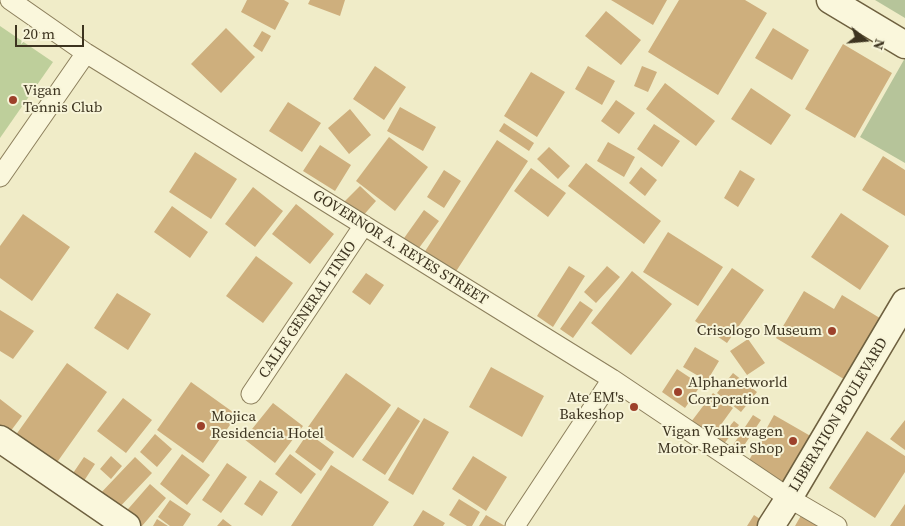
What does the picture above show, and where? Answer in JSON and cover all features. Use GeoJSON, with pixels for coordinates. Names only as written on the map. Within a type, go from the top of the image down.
{"type":"FeatureCollection","features":[{"type":"Feature","properties":{"kind":"street","name":"GOVERNOR A. REYES STREET"},"geometry":{"type":"LineString","coordinates":[[10,0],[86,53],[612,379],[789,498],[837,526]]}},
{"type":"Feature","properties":{"kind":"street"},"geometry":{"type":"LineString","coordinates":[[830,0],[905,45]]}},
{"type":"Feature","properties":{"kind":"street"},"geometry":{"type":"LineString","coordinates":[[0,176],[86,53]]}},
{"type":"Feature","properties":{"kind":"street","name":"CALLE GENERAL TINIO"},"geometry":{"type":"LineString","coordinates":[[251,394],[364,225]]}},
{"type":"Feature","properties":{"kind":"street","name":"LIBERATION BOULEVARD"},"geometry":{"type":"LineString","coordinates":[[770,526],[789,498],[905,302]]}},
{"type":"Feature","properties":{"kind":"street"},"geometry":{"type":"LineString","coordinates":[[515,526],[612,379]]}},
{"type":"Feature","properties":{"kind":"street"},"geometry":{"type":"LineString","coordinates":[[0,439],[128,526]]}},
{"type":"Feature","properties":{"kind":"green space"},"geometry":{"type":"Polygon","coordinates":[[[875,0],[905,0],[905,18],[875,0]]]}},
{"type":"Feature","properties":{"kind":"green space","name":"Vigan Tennis Club"},"geometry":{"type":"Polygon","coordinates":[[[0,26],[53,62],[0,138],[0,26]]]}},
{"type":"Feature","properties":{"kind":"green space"},"geometry":{"type":"Polygon","coordinates":[[[905,58],[905,163],[860,137],[905,58]]]}},
{"type":"Feature","properties":{"kind":"building"},"geometry":{"type":"Polygon","coordinates":[[[247,0],[284,0],[289,3],[275,30],[241,12],[247,0]]]}},
{"type":"Feature","properties":{"kind":"building"},"geometry":{"type":"Polygon","coordinates":[[[310,0],[345,0],[340,16],[308,4],[310,0]]]}},
{"type":"Feature","properties":{"kind":"building"},"geometry":{"type":"Polygon","coordinates":[[[611,0],[667,0],[653,25],[611,0]]]}},
{"type":"Feature","properties":{"kind":"building"},"geometry":{"type":"Polygon","coordinates":[[[679,0],[745,0],[767,13],[718,95],[648,52],[679,0]]]}},
{"type":"Feature","properties":{"kind":"building"},"geometry":{"type":"Polygon","coordinates":[[[606,11],[641,40],[621,65],[585,36],[606,11]]]}},
{"type":"Feature","properties":{"kind":"building"},"geometry":{"type":"Polygon","coordinates":[[[226,28],[255,57],[221,93],[191,64],[226,28]]]}},
{"type":"Feature","properties":{"kind":"building"},"geometry":{"type":"Polygon","coordinates":[[[773,28],[809,50],[792,80],[755,58],[773,28]]]}},
{"type":"Feature","properties":{"kind":"building"},"geometry":{"type":"Polygon","coordinates":[[[262,31],[271,36],[262,52],[253,46],[262,31]]]}},
{"type":"Feature","properties":{"kind":"building"},"geometry":{"type":"Polygon","coordinates":[[[843,44],[892,73],[855,138],[805,109],[843,44]]]}},
{"type":"Feature","properties":{"kind":"building"},"geometry":{"type":"Polygon","coordinates":[[[375,66],[406,87],[384,120],[353,99],[375,66]]]}},
{"type":"Feature","properties":{"kind":"building"},"geometry":{"type":"Polygon","coordinates":[[[588,66],[615,81],[602,105],[575,89],[588,66]]]}},
{"type":"Feature","properties":{"kind":"building"},"geometry":{"type":"Polygon","coordinates":[[[642,66],[657,72],[648,92],[634,86],[642,66]]]}},
{"type":"Feature","properties":{"kind":"building"},"geometry":{"type":"Polygon","coordinates":[[[531,72],[565,92],[537,137],[504,116],[531,72]]]}},
{"type":"Feature","properties":{"kind":"building"},"geometry":{"type":"Polygon","coordinates":[[[665,83],[715,121],[696,146],[646,109],[665,83]]]}},
{"type":"Feature","properties":{"kind":"building"},"geometry":{"type":"Polygon","coordinates":[[[751,88],[791,115],[771,145],[731,119],[751,88]]]}},
{"type":"Feature","properties":{"kind":"building"},"geometry":{"type":"Polygon","coordinates":[[[616,100],[635,113],[619,134],[601,121],[616,100]]]}},
{"type":"Feature","properties":{"kind":"building"},"geometry":{"type":"Polygon","coordinates":[[[288,102],[321,123],[302,152],[269,131],[288,102]]]}},
{"type":"Feature","properties":{"kind":"building"},"geometry":{"type":"Polygon","coordinates":[[[400,107],[436,127],[423,151],[387,131],[400,107]]]}},
{"type":"Feature","properties":{"kind":"building"},"geometry":{"type":"Polygon","coordinates":[[[350,109],[371,135],[349,154],[328,128],[350,109]]]}},
{"type":"Feature","properties":{"kind":"building"},"geometry":{"type":"Polygon","coordinates":[[[504,123],[534,143],[529,151],[499,131],[504,123]]]}},
{"type":"Feature","properties":{"kind":"building"},"geometry":{"type":"Polygon","coordinates":[[[654,124],[680,141],[662,167],[637,149],[654,124]]]}},
{"type":"Feature","properties":{"kind":"building"},"geometry":{"type":"Polygon","coordinates":[[[389,137],[428,167],[395,211],[356,181],[389,137]]]}},
{"type":"Feature","properties":{"kind":"building"},"geometry":{"type":"Polygon","coordinates":[[[497,140],[528,161],[453,276],[422,256],[497,140]]]}},
{"type":"Feature","properties":{"kind":"building"},"geometry":{"type":"Polygon","coordinates":[[[608,142],[635,157],[624,177],[597,161],[608,142]]]}},
{"type":"Feature","properties":{"kind":"building"},"geometry":{"type":"Polygon","coordinates":[[[320,145],[351,165],[335,191],[303,171],[320,145]]]}},
{"type":"Feature","properties":{"kind":"building"},"geometry":{"type":"Polygon","coordinates":[[[549,147],[570,166],[558,179],[537,159],[549,147]]]}},
{"type":"Feature","properties":{"kind":"building"},"geometry":{"type":"Polygon","coordinates":[[[195,152],[237,179],[211,219],[169,192],[195,152]]]}},
{"type":"Feature","properties":{"kind":"building"},"geometry":{"type":"Polygon","coordinates":[[[883,156],[905,170],[905,216],[862,190],[883,156]]]}},
{"type":"Feature","properties":{"kind":"building"},"geometry":{"type":"Polygon","coordinates":[[[586,163],[661,221],[644,244],[568,186],[586,163]]]}},
{"type":"Feature","properties":{"kind":"building"},"geometry":{"type":"Polygon","coordinates":[[[641,167],[657,180],[645,196],[629,183],[641,167]]]}},
{"type":"Feature","properties":{"kind":"building"},"geometry":{"type":"Polygon","coordinates":[[[531,168],[566,193],[548,217],[514,191],[531,168]]]}},
{"type":"Feature","properties":{"kind":"building"},"geometry":{"type":"Polygon","coordinates":[[[444,170],[461,181],[444,208],[427,197],[444,170]]]}},
{"type":"Feature","properties":{"kind":"building"},"geometry":{"type":"Polygon","coordinates":[[[740,170],[755,179],[738,207],[724,198],[740,170]]]}},
{"type":"Feature","properties":{"kind":"building"},"geometry":{"type":"Polygon","coordinates":[[[360,186],[376,201],[361,218],[344,202],[360,186]]]}},
{"type":"Feature","properties":{"kind":"building"},"geometry":{"type":"Polygon","coordinates":[[[253,187],[283,211],[255,247],[225,224],[253,187]]]}},
{"type":"Feature","properties":{"kind":"building"},"geometry":{"type":"Polygon","coordinates":[[[296,204],[334,234],[310,264],[272,234],[296,204]]]}},
{"type":"Feature","properties":{"kind":"building"},"geometry":{"type":"Polygon","coordinates":[[[172,206],[208,232],[190,258],[154,232],[172,206]]]}},
{"type":"Feature","properties":{"kind":"building"},"geometry":{"type":"Polygon","coordinates":[[[424,210],[439,221],[416,252],[402,241],[424,210]]]}},
{"type":"Feature","properties":{"kind":"building"},"geometry":{"type":"Polygon","coordinates":[[[841,213],[889,246],[860,290],[811,257],[841,213]]]}},
{"type":"Feature","properties":{"kind":"building"},"geometry":{"type":"Polygon","coordinates":[[[23,214],[70,247],[32,301],[0,278],[0,246],[23,214]]]}},
{"type":"Feature","properties":{"kind":"building"},"geometry":{"type":"Polygon","coordinates":[[[668,232],[723,267],[698,306],[643,272],[668,232]]]}},
{"type":"Feature","properties":{"kind":"building"},"geometry":{"type":"Polygon","coordinates":[[[256,256],[293,283],[263,323],[226,296],[256,256]]]}},
{"type":"Feature","properties":{"kind":"building"},"geometry":{"type":"Polygon","coordinates":[[[569,266],[585,276],[553,327],[537,316],[569,266]]]}},
{"type":"Feature","properties":{"kind":"building"},"geometry":{"type":"Polygon","coordinates":[[[607,266],[620,277],[596,303],[584,292],[607,266]]]}},
{"type":"Feature","properties":{"kind":"building"},"geometry":{"type":"Polygon","coordinates":[[[732,268],[764,290],[727,343],[695,321],[732,268]]]}},
{"type":"Feature","properties":{"kind":"building"},"geometry":{"type":"Polygon","coordinates":[[[632,271],[672,304],[631,355],[591,323],[632,271]]]}},
{"type":"Feature","properties":{"kind":"building"},"geometry":{"type":"Polygon","coordinates":[[[366,273],[384,285],[370,305],[352,292],[366,273]]]}},
{"type":"Feature","properties":{"kind":"building","name":"Crisologo Museum"},"geometry":{"type":"Polygon","coordinates":[[[804,291],[834,309],[842,295],[888,323],[852,384],[776,338],[804,291]]]}},
{"type":"Feature","properties":{"kind":"building"},"geometry":{"type":"Polygon","coordinates":[[[117,293],[151,314],[128,350],[94,328],[117,293]]]}},
{"type":"Feature","properties":{"kind":"building"},"geometry":{"type":"Polygon","coordinates":[[[580,301],[593,310],[573,338],[560,329],[580,301]]]}},
{"type":"Feature","properties":{"kind":"building"},"geometry":{"type":"Polygon","coordinates":[[[0,310],[34,331],[13,359],[0,351],[0,310]]]}},
{"type":"Feature","properties":{"kind":"building"},"geometry":{"type":"Polygon","coordinates":[[[748,339],[765,363],[747,375],[730,351],[748,339]]]}},
{"type":"Feature","properties":{"kind":"building"},"geometry":{"type":"Polygon","coordinates":[[[695,347],[719,361],[707,381],[683,367],[695,347]]]}},
{"type":"Feature","properties":{"kind":"building"},"geometry":{"type":"Polygon","coordinates":[[[67,363],[107,392],[53,468],[13,439],[67,363]]]}},
{"type":"Feature","properties":{"kind":"building"},"geometry":{"type":"Polygon","coordinates":[[[491,367],[544,396],[522,437],[469,407],[491,367]]]}},
{"type":"Feature","properties":{"kind":"building"},"geometry":{"type":"Polygon","coordinates":[[[677,369],[701,385],[685,408],[662,392],[677,369]]]}},
{"type":"Feature","properties":{"kind":"building"},"geometry":{"type":"Polygon","coordinates":[[[346,373],[391,405],[353,458],[308,427],[346,373]]]}},
{"type":"Feature","properties":{"kind":"building"},"geometry":{"type":"Polygon","coordinates":[[[733,373],[757,392],[741,412],[717,393],[733,373]]]}},
{"type":"Feature","properties":{"kind":"building"},"geometry":{"type":"Polygon","coordinates":[[[191,382],[237,415],[203,463],[157,430],[191,382]]]}},
{"type":"Feature","properties":{"kind":"building"},"geometry":{"type":"Polygon","coordinates":[[[713,393],[733,408],[712,437],[691,422],[713,393]]]}},
{"type":"Feature","properties":{"kind":"building"},"geometry":{"type":"Polygon","coordinates":[[[123,398],[152,420],[126,453],[97,431],[123,398]]]}},
{"type":"Feature","properties":{"kind":"building"},"geometry":{"type":"Polygon","coordinates":[[[0,399],[22,416],[4,440],[0,437],[0,399]]]}},
{"type":"Feature","properties":{"kind":"building"},"geometry":{"type":"Polygon","coordinates":[[[273,403],[303,426],[275,463],[244,439],[273,403]]]}},
{"type":"Feature","properties":{"kind":"building"},"geometry":{"type":"Polygon","coordinates":[[[398,407],[420,421],[385,475],[362,460],[398,407]]]}},
{"type":"Feature","properties":{"kind":"building"},"geometry":{"type":"Polygon","coordinates":[[[753,415],[761,420],[739,453],[731,448],[753,415]]]}},
{"type":"Feature","properties":{"kind":"building"},"geometry":{"type":"Polygon","coordinates":[[[774,415],[814,438],[787,487],[747,464],[774,415]]]}},
{"type":"Feature","properties":{"kind":"building"},"geometry":{"type":"Polygon","coordinates":[[[424,418],[449,432],[413,495],[388,480],[424,418]]]}},
{"type":"Feature","properties":{"kind":"building"},"geometry":{"type":"Polygon","coordinates":[[[905,420],[905,450],[890,439],[905,420]]]}},
{"type":"Feature","properties":{"kind":"building"},"geometry":{"type":"Polygon","coordinates":[[[734,421],[739,425],[723,445],[718,440],[734,421]]]}},
{"type":"Feature","properties":{"kind":"building"},"geometry":{"type":"Polygon","coordinates":[[[867,431],[905,456],[905,472],[875,518],[829,488],[867,431]]]}},
{"type":"Feature","properties":{"kind":"building"},"geometry":{"type":"Polygon","coordinates":[[[308,433],[334,452],[321,471],[295,452],[308,433]]]}},
{"type":"Feature","properties":{"kind":"building"},"geometry":{"type":"Polygon","coordinates":[[[155,434],[172,449],[157,467],[140,452],[155,434]]]}},
{"type":"Feature","properties":{"kind":"building"},"geometry":{"type":"Polygon","coordinates":[[[182,454],[210,475],[187,505],[160,484],[182,454]]]}},
{"type":"Feature","properties":{"kind":"building"},"geometry":{"type":"Polygon","coordinates":[[[290,454],[316,474],[301,494],[275,474],[290,454]]]}},
{"type":"Feature","properties":{"kind":"building"},"geometry":{"type":"Polygon","coordinates":[[[111,456],[122,466],[111,479],[100,469],[111,456]]]}},
{"type":"Feature","properties":{"kind":"building"},"geometry":{"type":"Polygon","coordinates":[[[473,456],[507,477],[486,511],[452,489],[473,456]]]}},
{"type":"Feature","properties":{"kind":"building"},"geometry":{"type":"Polygon","coordinates":[[[84,457],[95,464],[80,487],[69,479],[84,457]]]}},
{"type":"Feature","properties":{"kind":"building"},"geometry":{"type":"Polygon","coordinates":[[[135,457],[152,473],[114,513],[97,497],[135,457]]]}},
{"type":"Feature","properties":{"kind":"building"},"geometry":{"type":"Polygon","coordinates":[[[227,463],[247,477],[221,513],[202,500],[227,463]]]}},
{"type":"Feature","properties":{"kind":"building"},"geometry":{"type":"Polygon","coordinates":[[[331,465],[389,502],[373,526],[291,526],[331,465]]]}},
{"type":"Feature","properties":{"kind":"building"},"geometry":{"type":"Polygon","coordinates":[[[260,480],[278,492],[262,516],[244,504],[260,480]]]}},
{"type":"Feature","properties":{"kind":"building"},"geometry":{"type":"Polygon","coordinates":[[[150,484],[166,498],[142,526],[134,526],[122,516],[150,484]]]}},
{"type":"Feature","properties":{"kind":"building"},"geometry":{"type":"Polygon","coordinates":[[[459,499],[480,512],[472,526],[467,526],[449,515],[459,499]]]}},
{"type":"Feature","properties":{"kind":"building"},"geometry":{"type":"Polygon","coordinates":[[[170,500],[191,514],[183,526],[170,526],[158,517],[170,500]]]}},
{"type":"Feature","properties":{"kind":"building"},"geometry":{"type":"Polygon","coordinates":[[[905,504],[905,526],[890,526],[905,504]]]}},
{"type":"Feature","properties":{"kind":"building"},"geometry":{"type":"Polygon","coordinates":[[[423,510],[445,523],[443,526],[413,526],[423,510]]]}},
{"type":"Feature","properties":{"kind":"building"},"geometry":{"type":"Polygon","coordinates":[[[803,512],[826,526],[795,526],[803,512]]]}},
{"type":"Feature","properties":{"kind":"building"},"geometry":{"type":"Polygon","coordinates":[[[486,515],[505,526],[479,526],[486,515]]]}},
{"type":"Feature","properties":{"kind":"building"},"geometry":{"type":"Polygon","coordinates":[[[754,515],[766,523],[764,526],[747,526],[754,515]]]}},
{"type":"Feature","properties":{"kind":"building"},"geometry":{"type":"Polygon","coordinates":[[[157,519],[168,526],[153,526],[157,519]]]}},
{"type":"Feature","properties":{"kind":"building"},"geometry":{"type":"Polygon","coordinates":[[[223,519],[232,526],[217,526],[223,519]]]}},
{"type":"Feature","properties":{"kind":"place","name":"Vigan Tennis Club"},"geometry":{"type":"Point","coordinates":[13,100]}},
{"type":"Feature","properties":{"kind":"place","name":"Crisologo Museum"},"geometry":{"type":"Point","coordinates":[832,331]}},
{"type":"Feature","properties":{"kind":"place","name":"Alphanetworld Corporation"},"geometry":{"type":"Point","coordinates":[678,392]}},
{"type":"Feature","properties":{"kind":"place","name":"Ate EM's Bakeshop"},"geometry":{"type":"Point","coordinates":[634,407]}},
{"type":"Feature","properties":{"kind":"place","name":"Mojica Residencia Hotel"},"geometry":{"type":"Point","coordinates":[201,426]}},
{"type":"Feature","properties":{"kind":"place","name":"Vigan Volkswagen Motor Repair Shop"},"geometry":{"type":"Point","coordinates":[793,441]}}]}
